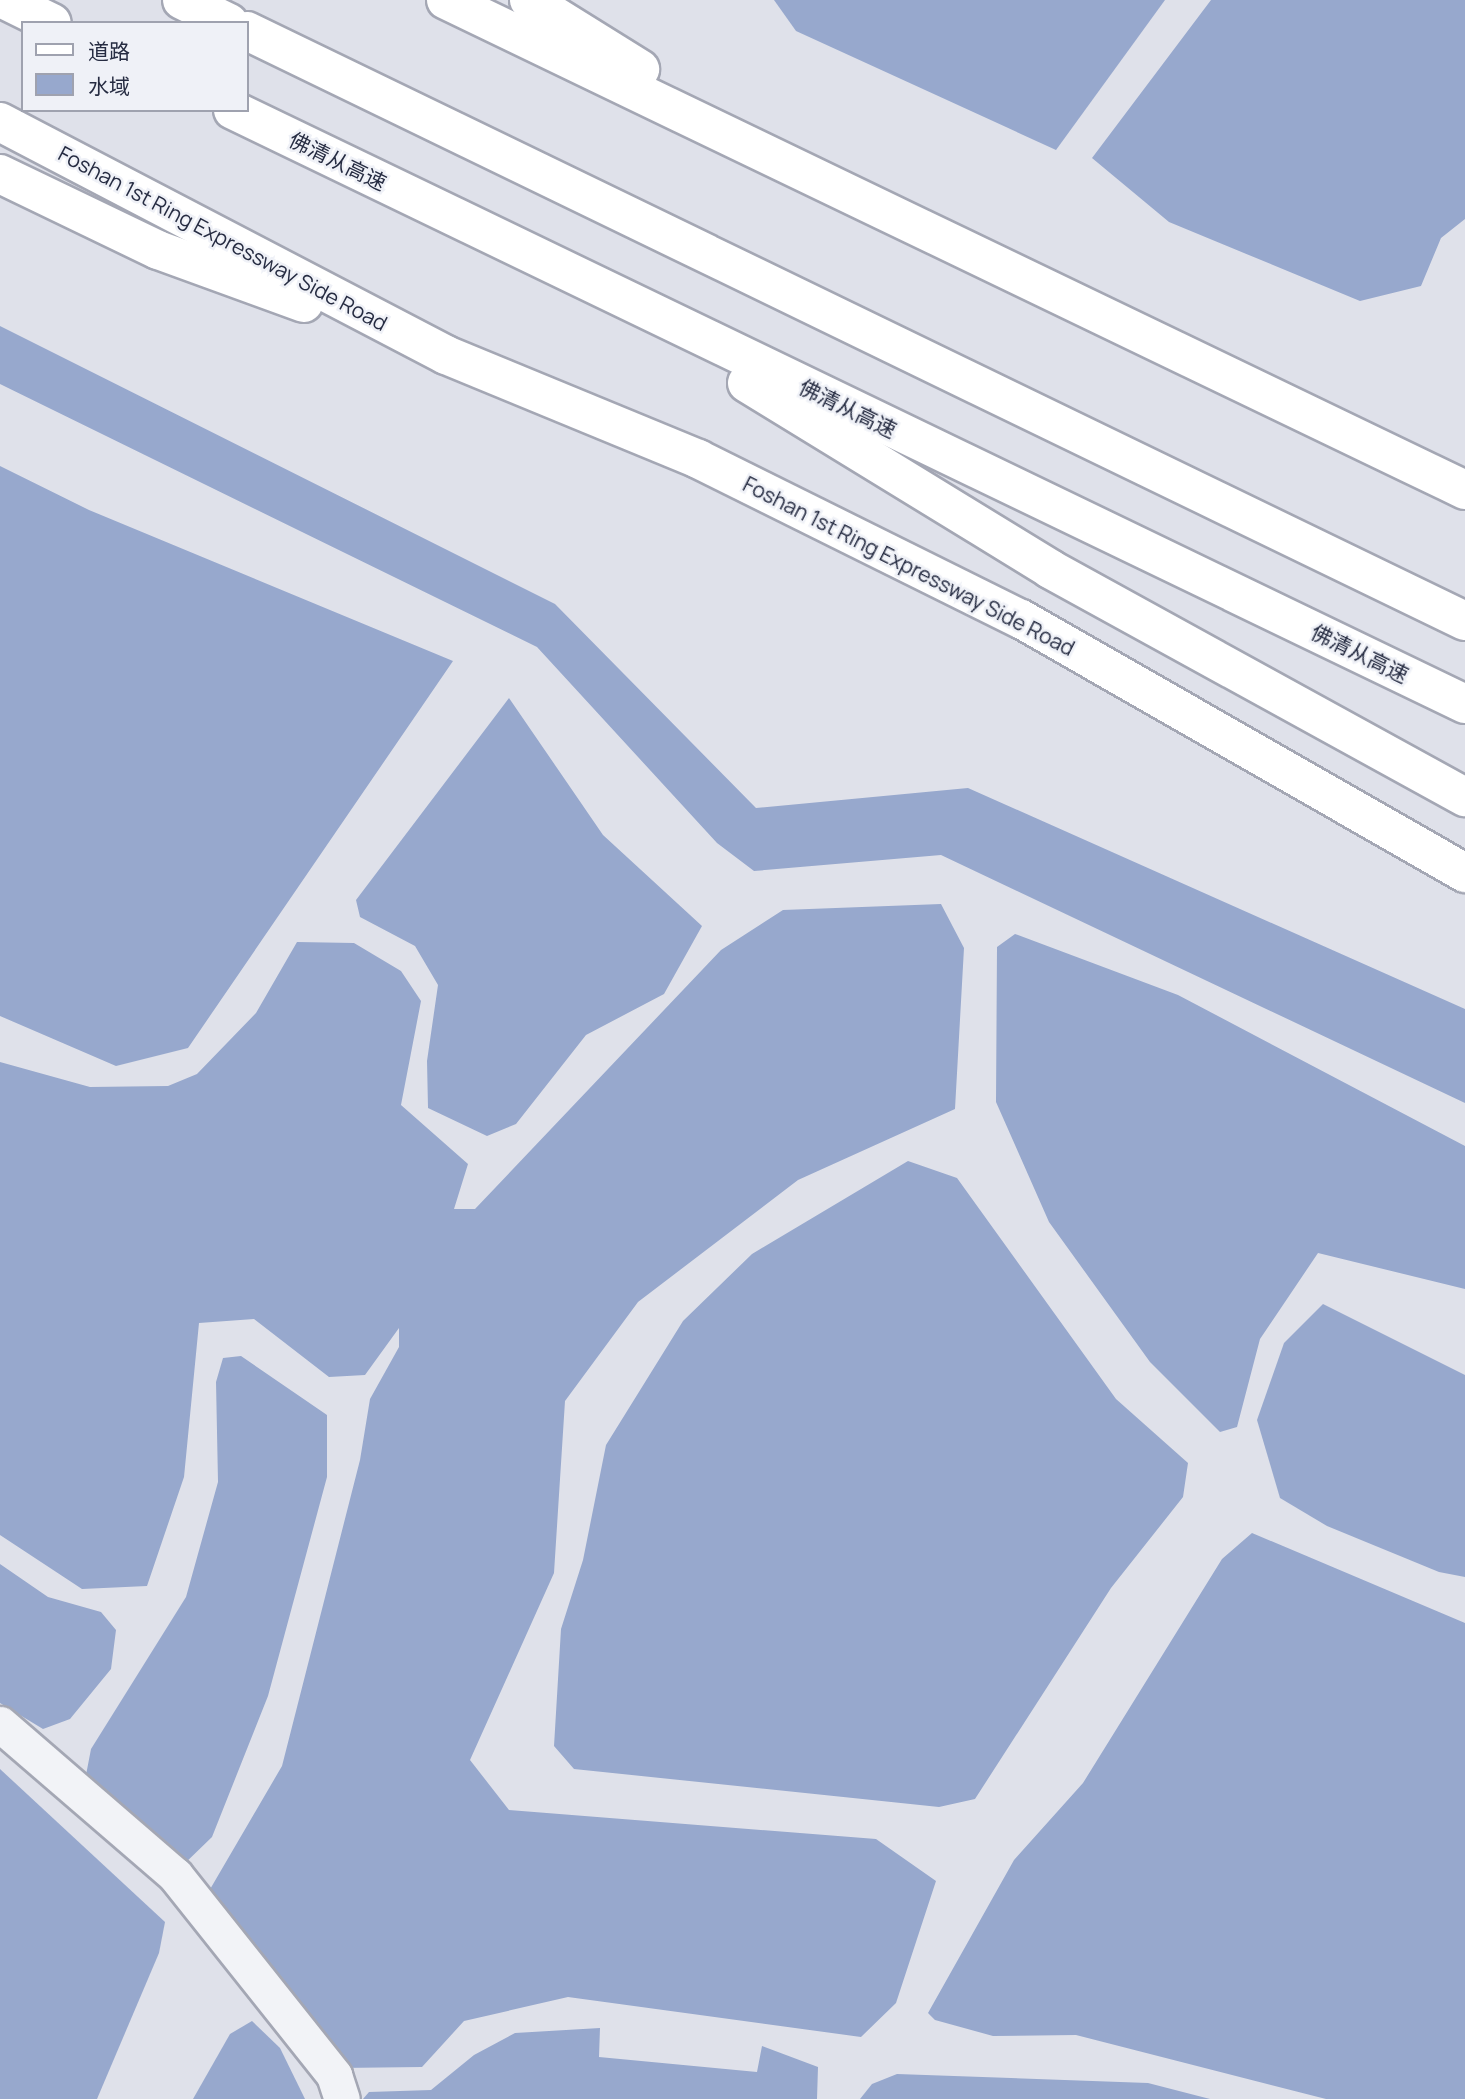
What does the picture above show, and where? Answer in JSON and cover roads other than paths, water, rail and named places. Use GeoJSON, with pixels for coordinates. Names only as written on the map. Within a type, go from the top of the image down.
{"type":"FeatureCollection","features":[{"type":"Feature","properties":{"kind":"main road"},"geometry":{"type":"LineString","coordinates":[[5,0],[48,21]]}},
{"type":"Feature","properties":{"kind":"main road"},"geometry":{"type":"LineString","coordinates":[[181,0],[225,21]]}},
{"type":"Feature","properties":{"kind":"main road"},"geometry":{"type":"LineString","coordinates":[[446,0],[1465,490]]}},
{"type":"Feature","properties":{"kind":"main road"},"geometry":{"type":"LineString","coordinates":[[528,0],[808,173]]}},
{"type":"Feature","properties":{"kind":"main road"},"geometry":{"type":"LineString","coordinates":[[248,31],[1465,621]]}},
{"type":"Feature","properties":{"kind":"main road","name":"佛清从高速"},"geometry":{"type":"LineString","coordinates":[[237,112],[1465,704]]}},
{"type":"Feature","properties":{"kind":"main road","name":"Foshan 1st Ring Expressway Side Road"},"geometry":{"type":"LineString","coordinates":[[0,122],[446,355]]}},
{"type":"Feature","properties":{"kind":"main road","name":"Foshan 1st Ring Expressway Side Road"},"geometry":{"type":"LineString","coordinates":[[0,174],[158,250],[446,355],[698,459],[1021,619],[1465,873]]}},
{"type":"Feature","properties":{"kind":"main road"},"geometry":{"type":"LineString","coordinates":[[564,270],[1050,569],[1465,797]]}},
{"type":"Feature","properties":{"kind":"street"},"geometry":{"type":"LineString","coordinates":[[0,1724],[175,1875],[334,2075],[342,2099]]}},
{"type":"Feature","properties":{"kind":"water"},"geometry":{"type":"Polygon","coordinates":[[[774,0],[1165,0],[1056,150],[796,31],[774,0]]]}},
{"type":"Feature","properties":{"kind":"water"},"geometry":{"type":"Polygon","coordinates":[[[1211,0],[1465,0],[1465,219],[1441,238],[1421,286],[1360,301],[1169,222],[1092,158],[1211,0]]]}},
{"type":"Feature","properties":{"kind":"water"},"geometry":{"type":"Polygon","coordinates":[[[0,326],[555,604],[756,808],[968,788],[1465,1009],[1465,1103],[941,855],[754,871],[717,843],[537,647],[0,384],[0,326]]]}},
{"type":"Feature","properties":{"kind":"water"},"geometry":{"type":"Polygon","coordinates":[[[0,466],[89,510],[453,661],[188,1048],[116,1066],[0,1016],[0,466]]]}},
{"type":"Feature","properties":{"kind":"water"},"geometry":{"type":"Polygon","coordinates":[[[509,698],[603,835],[702,926],[664,994],[586,1035],[516,1124],[487,1136],[428,1108],[427,1061],[438,985],[415,946],[360,917],[356,900],[509,698]]]}},
{"type":"Feature","properties":{"kind":"water"},"geometry":{"type":"Polygon","coordinates":[[[941,904],[964,948],[955,1109],[798,1180],[638,1302],[565,1401],[554,1573],[470,1760],[509,1810],[876,1839],[936,1881],[896,2003],[861,2037],[568,1997],[464,2021],[422,2067],[339,2068],[209,1891],[282,1766],[360,1460],[370,1399],[399,1347],[399,1328],[365,1375],[329,1377],[254,1319],[199,1323],[184,1477],[147,1586],[82,1589],[0,1535],[0,1062],[90,1087],[168,1086],[197,1074],[256,1013],[297,942],[354,943],[401,971],[421,1001],[401,1105],[468,1164],[454,1209],[475,1209],[721,950],[783,910],[941,904]]]}},
{"type":"Feature","properties":{"kind":"water"},"geometry":{"type":"Polygon","coordinates":[[[1015,934],[1178,995],[1465,1146],[1465,1289],[1318,1253],[1260,1339],[1237,1427],[1220,1432],[1150,1362],[1049,1222],[996,1102],[997,947],[1015,934]]]}},
{"type":"Feature","properties":{"kind":"water"},"geometry":{"type":"Polygon","coordinates":[[[908,1161],[957,1178],[1116,1399],[1188,1463],[1183,1497],[1111,1588],[975,1799],[939,1807],[574,1769],[554,1746],[561,1629],[583,1560],[606,1445],[683,1321],[752,1254],[908,1161]]]}},
{"type":"Feature","properties":{"kind":"water"},"geometry":{"type":"Polygon","coordinates":[[[1323,1304],[1465,1375],[1465,1577],[1439,1572],[1327,1526],[1280,1498],[1257,1420],[1284,1343],[1323,1304]]]}},
{"type":"Feature","properties":{"kind":"water"},"geometry":{"type":"Polygon","coordinates":[[[241,1356],[327,1415],[327,1477],[268,1696],[212,1837],[180,1868],[86,1775],[91,1749],[186,1597],[218,1482],[216,1382],[223,1358],[241,1356]]]}},
{"type":"Feature","properties":{"kind":"water"},"geometry":{"type":"Polygon","coordinates":[[[1252,1533],[1465,1623],[1465,2099],[1326,2099],[1076,2035],[993,2036],[935,2020],[928,2013],[1014,1860],[1083,1783],[1222,1559],[1252,1533]]]}},
{"type":"Feature","properties":{"kind":"water"},"geometry":{"type":"Polygon","coordinates":[[[0,1564],[48,1597],[101,1612],[116,1630],[111,1669],[70,1719],[43,1729],[0,1703],[0,1564]]]}},
{"type":"Feature","properties":{"kind":"water"},"geometry":{"type":"Polygon","coordinates":[[[0,1769],[165,1922],[159,1953],[97,2099],[0,2099],[0,1769]]]}},
{"type":"Feature","properties":{"kind":"water"},"geometry":{"type":"Polygon","coordinates":[[[252,2021],[280,2048],[305,2099],[193,2099],[230,2034],[252,2021]]]}},
{"type":"Feature","properties":{"kind":"water"},"geometry":{"type":"Polygon","coordinates":[[[600,2028],[599,2057],[757,2072],[762,2046],[818,2067],[817,2099],[363,2099],[369,2092],[431,2090],[474,2055],[515,2033],[600,2028]]]}},
{"type":"Feature","properties":{"kind":"water"},"geometry":{"type":"Polygon","coordinates":[[[897,2074],[1148,2083],[1210,2099],[860,2099],[872,2084],[897,2074]]]}}]}
